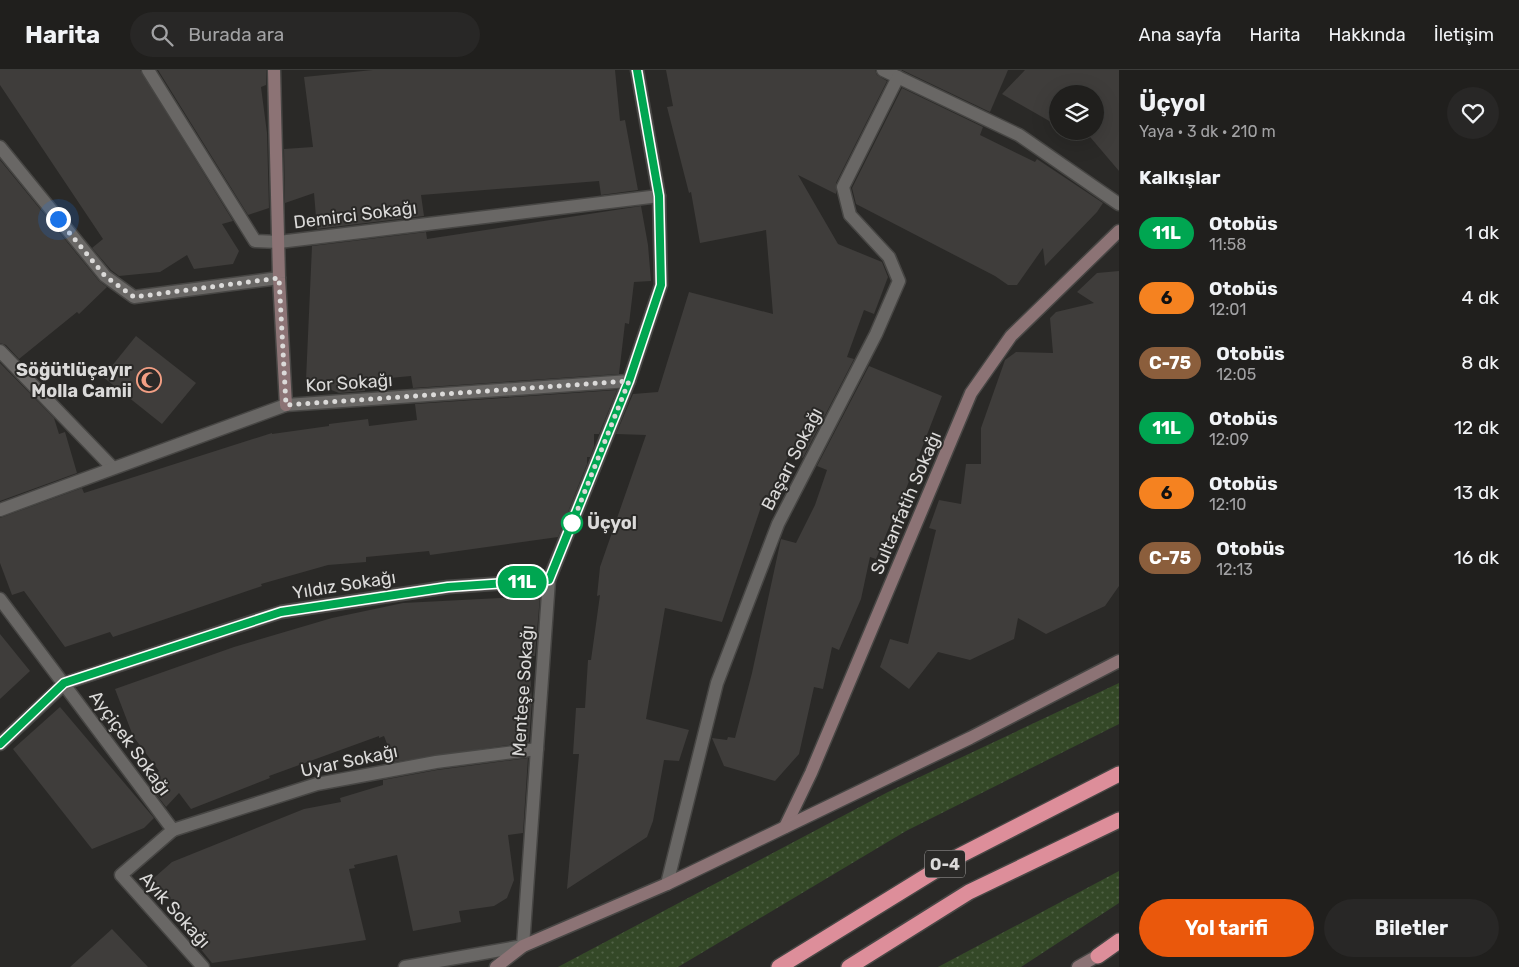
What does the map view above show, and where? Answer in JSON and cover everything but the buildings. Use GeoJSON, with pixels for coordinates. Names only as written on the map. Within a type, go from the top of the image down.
{"type":"FeatureCollection","features":[{"type":"Feature","properties":{"kind":"highway","name":"O-4"},"geometry":{"type":"LineString","coordinates":[[779,967],[959,856],[1119,774]]}},
{"type":"Feature","properties":{"kind":"highway","name":"O-4"},"geometry":{"type":"LineString","coordinates":[[849,967],[969,892],[1119,820]]}},
{"type":"Feature","properties":{"kind":"highway"},"geometry":{"type":"LineString","coordinates":[[1098,956],[1119,943]]}},
{"type":"Feature","properties":{"kind":"street","name":"Demirci Sokağı"},"geometry":{"type":"LineString","coordinates":[[148,70],[255,241],[279,242],[659,196]]}},
{"type":"Feature","properties":{"kind":"street"},"geometry":{"type":"LineString","coordinates":[[274,70],[279,278],[286,405]]}},
{"type":"Feature","properties":{"kind":"street","name":"Menteşe Sokağı"},"geometry":{"type":"LineString","coordinates":[[523,946],[549,580],[629,381],[661,285],[659,196],[637,70]]}},
{"type":"Feature","properties":{"kind":"street"},"geometry":{"type":"LineString","coordinates":[[883,70],[1019,135],[1119,204]]}},
{"type":"Feature","properties":{"kind":"street","name":"Başarı Sokağı"},"geometry":{"type":"LineString","coordinates":[[666,884],[717,683],[774,533],[876,334],[898,281],[889,257],[850,215],[844,187],[898,77]]}},
{"type":"Feature","properties":{"kind":"street"},"geometry":{"type":"LineString","coordinates":[[0,147],[105,276],[134,297],[279,278]]}},
{"type":"Feature","properties":{"kind":"street","name":"Sultanfatih Sokağı"},"geometry":{"type":"LineString","coordinates":[[785,827],[811,773],[971,393],[1011,336],[1119,231]]}},
{"type":"Feature","properties":{"kind":"street"},"geometry":{"type":"LineString","coordinates":[[0,351],[112,467]]}},
{"type":"Feature","properties":{"kind":"street","name":"Kor Sokağı"},"geometry":{"type":"LineString","coordinates":[[0,510],[112,467],[286,405],[629,381]]}},
{"type":"Feature","properties":{"kind":"street","name":"Yıldız Sokağı"},"geometry":{"type":"LineString","coordinates":[[64,683],[281,612],[448,587],[549,580]]}},
{"type":"Feature","properties":{"kind":"street","name":"Ayçiçek Sokağı"},"geometry":{"type":"LineString","coordinates":[[0,599],[173,830]]}},
{"type":"Feature","properties":{"kind":"street"},"geometry":{"type":"LineString","coordinates":[[405,967],[523,946],[666,884],[970,738],[1119,661]]}},
{"type":"Feature","properties":{"kind":"street"},"geometry":{"type":"LineString","coordinates":[[0,744],[64,683]]}},
{"type":"Feature","properties":{"kind":"street","name":"Uyar Sokağı"},"geometry":{"type":"LineString","coordinates":[[173,830],[317,784],[436,762],[537,749]]}},
{"type":"Feature","properties":{"kind":"street","name":"Ayık Sokağı"},"geometry":{"type":"LineString","coordinates":[[173,830],[121,875],[203,967]]}},
{"type":"Feature","properties":{"kind":"street"},"geometry":{"type":"LineString","coordinates":[[496,967],[523,946]]}},
{"type":"Feature","properties":{"kind":"street"},"geometry":{"type":"LineString","coordinates":[[1078,967],[1098,956]]}},
{"type":"Feature","properties":{"kind":"green space"},"geometry":{"type":"Polygon","coordinates":[[[1119,683],[1119,724],[906,831],[678,967],[558,967],[888,792],[1119,683]]]}},
{"type":"Feature","properties":{"kind":"green space"},"geometry":{"type":"Polygon","coordinates":[[[1119,871],[1119,903],[1021,967],[938,967],[1119,871]]]}},
{"type":"Feature","properties":{"kind":"bus line","name":"11L"},"geometry":{"type":"LineString","coordinates":[[0,744],[64,683],[281,612],[448,587],[549,580],[629,381],[661,285],[659,196],[637,70]]}},
{"type":"Feature","properties":{"kind":"place","name":"Söğütlüçayır Molla Camii"},"geometry":{"type":"Point","coordinates":[149,380]}},
{"type":"Feature","properties":{"kind":"place","name":"Üçyol"},"geometry":{"type":"Point","coordinates":[572,523]}},
{"type":"Feature","properties":{"kind":"route"},"geometry":{"type":"LineString","coordinates":[[58,219],[105,276],[134,297],[279,278],[286,405],[629,381],[571,526],[572,523]]}}]}
